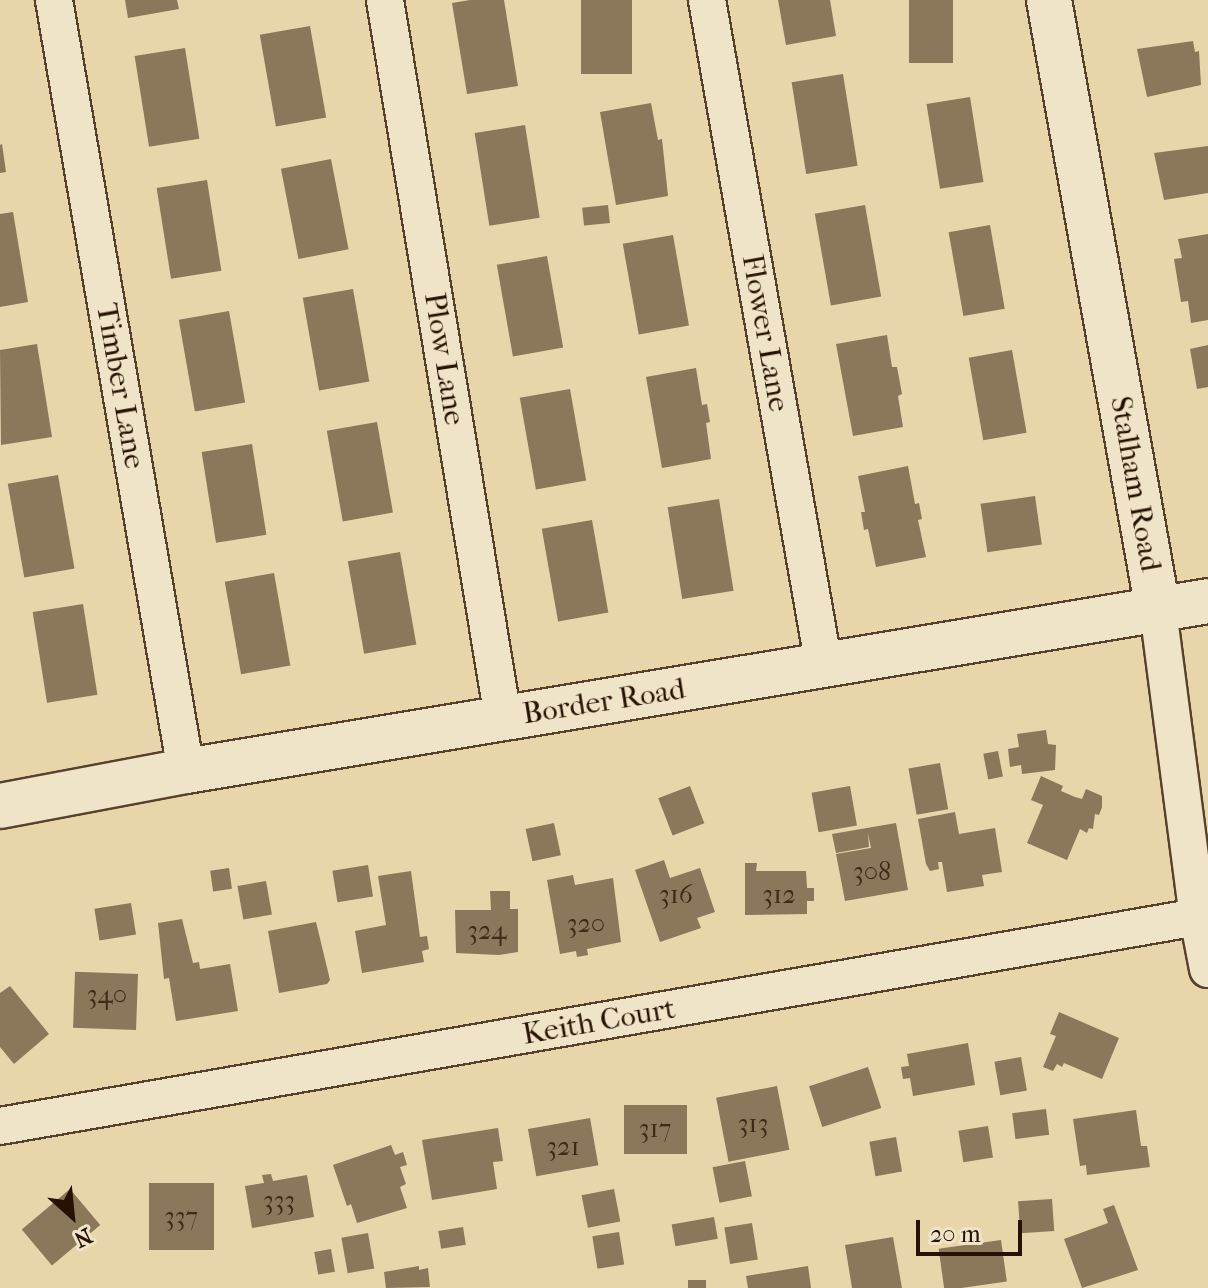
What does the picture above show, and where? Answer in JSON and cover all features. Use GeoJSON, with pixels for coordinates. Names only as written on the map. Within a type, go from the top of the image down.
{"type":"FeatureCollection","features":[{"type":"Feature","properties":{"kind":"street","name":"Timber Lane"},"geometry":{"type":"LineString","coordinates":[[54,0],[186,771]]}},
{"type":"Feature","properties":{"kind":"street","name":"Plow Lane"},"geometry":{"type":"LineString","coordinates":[[385,0],[503,718]]}},
{"type":"Feature","properties":{"kind":"street","name":"Flower Lane"},"geometry":{"type":"LineString","coordinates":[[707,0],[824,666]]}},
{"type":"Feature","properties":{"kind":"street","name":"Stalham Road"},"geometry":{"type":"LineString","coordinates":[[1049,0],[1158,610],[1198,917],[1208,969]]}},
{"type":"Feature","properties":{"kind":"street","name":"Border Road"},"geometry":{"type":"LineString","coordinates":[[0,806],[186,771],[1208,601]]}},
{"type":"Feature","properties":{"kind":"street"},"geometry":{"type":"LineString","coordinates":[[1158,610],[1208,619]]}},
{"type":"Feature","properties":{"kind":"street","name":"Keith Court"},"geometry":{"type":"LineString","coordinates":[[0,1126],[1198,917]]}},
{"type":"Feature","properties":{"kind":"building"},"geometry":{"type":"Polygon","coordinates":[[[125,0],[177,0],[179,9],[128,18],[125,0]]]}},
{"type":"Feature","properties":{"kind":"building"},"geometry":{"type":"Polygon","coordinates":[[[504,0],[518,86],[467,94],[452,3],[504,0]]]}},
{"type":"Feature","properties":{"kind":"building"},"geometry":{"type":"Polygon","coordinates":[[[581,0],[632,0],[632,74],[581,74],[581,0]]]}},
{"type":"Feature","properties":{"kind":"building"},"geometry":{"type":"Polygon","coordinates":[[[778,0],[830,0],[836,36],[786,45],[778,0]]]}},
{"type":"Feature","properties":{"kind":"building"},"geometry":{"type":"Polygon","coordinates":[[[909,0],[953,0],[953,63],[909,63],[909,0]]]}},
{"type":"Feature","properties":{"kind":"building"},"geometry":{"type":"Polygon","coordinates":[[[310,26],[326,118],[276,126],[260,35],[310,26]]]}},
{"type":"Feature","properties":{"kind":"building"},"geometry":{"type":"Polygon","coordinates":[[[1193,41],[1195,52],[1199,51],[1201,85],[1147,97],[1137,49],[1193,41]]]}},
{"type":"Feature","properties":{"kind":"building"},"geometry":{"type":"Polygon","coordinates":[[[185,48],[199,139],[149,147],[135,56],[185,48]]]}},
{"type":"Feature","properties":{"kind":"building"},"geometry":{"type":"Polygon","coordinates":[[[843,74],[858,166],[806,174],[792,82],[843,74]]]}},
{"type":"Feature","properties":{"kind":"building"},"geometry":{"type":"Polygon","coordinates":[[[970,97],[983,182],[940,189],[927,104],[970,97]]]}},
{"type":"Feature","properties":{"kind":"building"},"geometry":{"type":"Polygon","coordinates":[[[651,103],[658,140],[662,139],[668,196],[616,205],[600,112],[651,103]]]}},
{"type":"Feature","properties":{"kind":"building"},"geometry":{"type":"Polygon","coordinates":[[[525,125],[540,218],[489,226],[475,133],[525,125]]]}},
{"type":"Feature","properties":{"kind":"building"},"geometry":{"type":"Polygon","coordinates":[[[0,145],[6,172],[0,173],[0,145]]]}},
{"type":"Feature","properties":{"kind":"building"},"geometry":{"type":"Polygon","coordinates":[[[1208,146],[1208,193],[1164,200],[1154,153],[1208,146]]]}},
{"type":"Feature","properties":{"kind":"building"},"geometry":{"type":"Polygon","coordinates":[[[331,159],[349,249],[298,259],[281,169],[331,159]]]}},
{"type":"Feature","properties":{"kind":"building"},"geometry":{"type":"Polygon","coordinates":[[[207,180],[221,271],[171,279],[157,188],[207,180]]]}},
{"type":"Feature","properties":{"kind":"building"},"geometry":{"type":"Polygon","coordinates":[[[608,205],[610,223],[584,226],[582,208],[608,205]]]}},
{"type":"Feature","properties":{"kind":"building"},"geometry":{"type":"Polygon","coordinates":[[[865,205],[881,297],[831,305],[815,214],[865,205]]]}},
{"type":"Feature","properties":{"kind":"building"},"geometry":{"type":"Polygon","coordinates":[[[13,212],[28,302],[0,307],[0,214],[13,212]]]}},
{"type":"Feature","properties":{"kind":"building"},"geometry":{"type":"Polygon","coordinates":[[[990,225],[1005,309],[963,316],[949,232],[990,225]]]}},
{"type":"Feature","properties":{"kind":"building"},"geometry":{"type":"Polygon","coordinates":[[[1208,234],[1208,320],[1191,323],[1188,301],[1181,302],[1174,259],[1182,258],[1178,239],[1208,234]]]}},
{"type":"Feature","properties":{"kind":"building"},"geometry":{"type":"Polygon","coordinates":[[[673,235],[689,326],[639,334],[623,244],[673,235]]]}},
{"type":"Feature","properties":{"kind":"building"},"geometry":{"type":"Polygon","coordinates":[[[547,256],[563,348],[513,356],[497,265],[547,256]]]}},
{"type":"Feature","properties":{"kind":"building"},"geometry":{"type":"Polygon","coordinates":[[[353,289],[369,382],[319,390],[303,298],[353,289]]]}},
{"type":"Feature","properties":{"kind":"building"},"geometry":{"type":"Polygon","coordinates":[[[229,311],[245,403],[195,411],[179,320],[229,311]]]}},
{"type":"Feature","properties":{"kind":"building"},"geometry":{"type":"Polygon","coordinates":[[[887,335],[892,367],[897,367],[902,394],[898,396],[903,427],[853,436],[836,344],[887,335]]]}},
{"type":"Feature","properties":{"kind":"building"},"geometry":{"type":"Polygon","coordinates":[[[37,344],[52,437],[1,445],[0,350],[37,344]]]}},
{"type":"Feature","properties":{"kind":"building"},"geometry":{"type":"Polygon","coordinates":[[[1208,345],[1208,387],[1197,389],[1190,349],[1208,345]]]}},
{"type":"Feature","properties":{"kind":"building"},"geometry":{"type":"Polygon","coordinates":[[[1012,350],[1027,433],[983,440],[969,358],[1012,350]]]}},
{"type":"Feature","properties":{"kind":"building"},"geometry":{"type":"Polygon","coordinates":[[[696,368],[702,405],[707,404],[710,422],[706,423],[711,459],[662,468],[646,377],[696,368]]]}},
{"type":"Feature","properties":{"kind":"building"},"geometry":{"type":"Polygon","coordinates":[[[570,389],[586,481],[536,489],[520,398],[570,389]]]}},
{"type":"Feature","properties":{"kind":"building"},"geometry":{"type":"Polygon","coordinates":[[[377,422],[393,513],[343,521],[327,431],[377,422]]]}},
{"type":"Feature","properties":{"kind":"building"},"geometry":{"type":"Polygon","coordinates":[[[252,444],[266,535],[216,543],[202,452],[252,444]]]}},
{"type":"Feature","properties":{"kind":"building"},"geometry":{"type":"Polygon","coordinates":[[[908,466],[915,504],[919,503],[922,519],[918,520],[926,557],[876,567],[868,529],[864,530],[861,512],[865,512],[858,476],[908,466]]]}},
{"type":"Feature","properties":{"kind":"building"},"geometry":{"type":"Polygon","coordinates":[[[58,475],[74,569],[24,577],[8,484],[58,475]]]}},
{"type":"Feature","properties":{"kind":"building"},"geometry":{"type":"Polygon","coordinates":[[[1035,496],[1042,545],[987,552],[981,504],[1035,496]]]}},
{"type":"Feature","properties":{"kind":"building"},"geometry":{"type":"Polygon","coordinates":[[[719,499],[734,591],[682,599],[668,507],[719,499]]]}},
{"type":"Feature","properties":{"kind":"building"},"geometry":{"type":"Polygon","coordinates":[[[592,520],[608,613],[558,621],[542,529],[592,520]]]}},
{"type":"Feature","properties":{"kind":"building"},"geometry":{"type":"Polygon","coordinates":[[[400,552],[416,645],[364,654],[348,561],[400,552]]]}},
{"type":"Feature","properties":{"kind":"building"},"geometry":{"type":"Polygon","coordinates":[[[274,573],[290,666],[241,674],[225,582],[274,573]]]}},
{"type":"Feature","properties":{"kind":"building"},"geometry":{"type":"Polygon","coordinates":[[[83,604],[97,695],[47,703],[33,612],[83,604]]]}},
{"type":"Feature","properties":{"kind":"building"},"geometry":{"type":"Polygon","coordinates":[[[1046,730],[1048,744],[1056,745],[1055,770],[1022,774],[1021,765],[1010,767],[1008,749],[1019,747],[1017,734],[1046,730]]]}},
{"type":"Feature","properties":{"kind":"building"},"geometry":{"type":"Polygon","coordinates":[[[998,751],[1003,777],[988,779],[983,754],[998,751]]]}},
{"type":"Feature","properties":{"kind":"building"},"geometry":{"type":"Polygon","coordinates":[[[940,763],[948,809],[917,815],[908,769],[940,763]]]}},
{"type":"Feature","properties":{"kind":"building"},"geometry":{"type":"Polygon","coordinates":[[[1041,776],[1063,786],[1061,791],[1075,797],[1082,799],[1086,789],[1102,796],[1102,807],[1099,815],[1095,814],[1093,829],[1089,828],[1087,833],[1080,829],[1067,860],[1027,843],[1043,805],[1031,800],[1041,776]]]}},
{"type":"Feature","properties":{"kind":"building"},"geometry":{"type":"Polygon","coordinates":[[[690,786],[704,823],[673,836],[658,798],[690,786]]]}},
{"type":"Feature","properties":{"kind":"building"},"geometry":{"type":"Polygon","coordinates":[[[850,786],[857,825],[819,832],[812,793],[850,786]]]}},
{"type":"Feature","properties":{"kind":"building"},"geometry":{"type":"Polygon","coordinates":[[[955,812],[959,834],[995,828],[1002,872],[982,875],[984,886],[947,892],[942,862],[938,862],[939,869],[930,871],[926,864],[918,819],[955,812]]]}},
{"type":"Feature","properties":{"kind":"building"},"geometry":{"type":"Polygon","coordinates":[[[554,823],[561,855],[532,861],[526,829],[554,823]]]}},
{"type":"Feature","properties":{"kind":"building"},"geometry":{"type":"Polygon","coordinates":[[[896,823],[908,890],[845,901],[836,854],[871,848],[868,833],[869,847],[836,853],[832,834],[896,823]]]}},
{"type":"Feature","properties":{"kind":"building"},"geometry":{"type":"Polygon","coordinates":[[[664,860],[670,878],[700,868],[715,912],[697,918],[701,928],[660,942],[635,870],[664,860]]]}},
{"type":"Feature","properties":{"kind":"building"},"geometry":{"type":"Polygon","coordinates":[[[745,863],[757,863],[756,871],[806,871],[807,888],[814,888],[814,901],[807,901],[807,914],[745,915],[745,863]]]}},
{"type":"Feature","properties":{"kind":"building"},"geometry":{"type":"Polygon","coordinates":[[[368,865],[373,897],[337,902],[332,871],[368,865]]]}},
{"type":"Feature","properties":{"kind":"building"},"geometry":{"type":"Polygon","coordinates":[[[229,868],[232,889],[213,891],[210,871],[229,868]]]}},
{"type":"Feature","properties":{"kind":"building"},"geometry":{"type":"Polygon","coordinates":[[[411,871],[420,937],[427,936],[429,949],[422,951],[424,962],[362,973],[355,931],[386,925],[378,876],[411,871]]]}},
{"type":"Feature","properties":{"kind":"building"},"geometry":{"type":"Polygon","coordinates":[[[573,875],[575,885],[613,878],[621,942],[587,949],[588,955],[577,957],[576,951],[560,954],[547,880],[573,875]]]}},
{"type":"Feature","properties":{"kind":"building"},"geometry":{"type":"Polygon","coordinates":[[[266,881],[272,914],[243,920],[237,886],[266,881]]]}},
{"type":"Feature","properties":{"kind":"building"},"geometry":{"type":"Polygon","coordinates":[[[490,891],[510,891],[510,909],[518,909],[518,952],[499,955],[456,953],[455,910],[491,910],[490,891]]]}},
{"type":"Feature","properties":{"kind":"building"},"geometry":{"type":"Polygon","coordinates":[[[131,903],[136,935],[99,940],[94,909],[131,903]]]}},
{"type":"Feature","properties":{"kind":"building"},"geometry":{"type":"Polygon","coordinates":[[[182,919],[193,963],[199,962],[200,969],[230,964],[238,1011],[176,1021],[169,978],[164,979],[158,923],[182,919]]]}},
{"type":"Feature","properties":{"kind":"building"},"geometry":{"type":"Polygon","coordinates":[[[316,922],[330,980],[327,984],[279,993],[268,931],[316,922]]]}},
{"type":"Feature","properties":{"kind":"building"},"geometry":{"type":"Polygon","coordinates":[[[75,972],[138,974],[136,1030],[73,1028],[75,972]]]}},
{"type":"Feature","properties":{"kind":"building"},"geometry":{"type":"Polygon","coordinates":[[[10,986],[49,1034],[14,1064],[0,1047],[0,993],[10,986]]]}},
{"type":"Feature","properties":{"kind":"building"},"geometry":{"type":"Polygon","coordinates":[[[1059,1012],[1119,1038],[1102,1079],[1064,1063],[1062,1067],[1057,1064],[1053,1071],[1043,1067],[1056,1036],[1050,1034],[1059,1012]]]}},
{"type":"Feature","properties":{"kind":"building"},"geometry":{"type":"Polygon","coordinates":[[[968,1043],[975,1085],[913,1096],[910,1078],[903,1079],[901,1067],[909,1066],[907,1054],[968,1043]]]}},
{"type":"Feature","properties":{"kind":"building"},"geometry":{"type":"Polygon","coordinates":[[[1021,1057],[1027,1090],[1000,1095],[994,1062],[1021,1057]]]}},
{"type":"Feature","properties":{"kind":"building"},"geometry":{"type":"Polygon","coordinates":[[[868,1067],[881,1108],[822,1127],[809,1086],[868,1067]]]}},
{"type":"Feature","properties":{"kind":"building"},"geometry":{"type":"Polygon","coordinates":[[[777,1086],[789,1150],[729,1162],[716,1098],[777,1086]]]}},
{"type":"Feature","properties":{"kind":"building"},"geometry":{"type":"Polygon","coordinates":[[[624,1105],[687,1105],[687,1154],[624,1154],[624,1105]]]}},
{"type":"Feature","properties":{"kind":"building"},"geometry":{"type":"Polygon","coordinates":[[[1046,1109],[1049,1135],[1015,1139],[1012,1113],[1046,1109]]]}},
{"type":"Feature","properties":{"kind":"building"},"geometry":{"type":"Polygon","coordinates":[[[1136,1110],[1141,1146],[1147,1146],[1150,1167],[1087,1175],[1086,1165],[1080,1166],[1073,1119],[1136,1110]]]}},
{"type":"Feature","properties":{"kind":"building"},"geometry":{"type":"Polygon","coordinates":[[[590,1118],[598,1165],[536,1176],[528,1129],[590,1118]]]}},
{"type":"Feature","properties":{"kind":"building"},"geometry":{"type":"Polygon","coordinates":[[[988,1126],[993,1158],[963,1162],[958,1131],[988,1126]]]}},
{"type":"Feature","properties":{"kind":"building"},"geometry":{"type":"Polygon","coordinates":[[[498,1128],[503,1161],[493,1162],[497,1189],[432,1200],[422,1140],[498,1128]]]}},
{"type":"Feature","properties":{"kind":"building"},"geometry":{"type":"Polygon","coordinates":[[[896,1137],[902,1171],[875,1176],[869,1142],[896,1137]]]}},
{"type":"Feature","properties":{"kind":"building"},"geometry":{"type":"Polygon","coordinates":[[[391,1145],[395,1155],[403,1152],[407,1165],[400,1167],[406,1184],[400,1187],[407,1208],[357,1223],[351,1204],[347,1206],[333,1165],[391,1145]]]}},
{"type":"Feature","properties":{"kind":"building"},"geometry":{"type":"Polygon","coordinates":[[[745,1161],[752,1196],[719,1203],[713,1167],[745,1161]]]}},
{"type":"Feature","properties":{"kind":"building"},"geometry":{"type":"Polygon","coordinates":[[[271,1174],[273,1181],[307,1175],[314,1217],[252,1228],[245,1186],[264,1183],[262,1175],[271,1174]]]}},
{"type":"Feature","properties":{"kind":"building"},"geometry":{"type":"Polygon","coordinates":[[[149,1183],[214,1183],[214,1250],[149,1250],[149,1183]]]}},
{"type":"Feature","properties":{"kind":"building"},"geometry":{"type":"Polygon","coordinates":[[[70,1189],[100,1225],[52,1265],[22,1229],[70,1189]]]}},
{"type":"Feature","properties":{"kind":"building"},"geometry":{"type":"Polygon","coordinates":[[[614,1189],[620,1221],[588,1228],[582,1195],[614,1189]]]}},
{"type":"Feature","properties":{"kind":"building"},"geometry":{"type":"Polygon","coordinates":[[[1052,1199],[1054,1231],[1020,1233],[1018,1201],[1052,1199]]]}},
{"type":"Feature","properties":{"kind":"building"},"geometry":{"type":"Polygon","coordinates":[[[1114,1205],[1138,1270],[1082,1288],[1064,1239],[1108,1223],[1103,1209],[1114,1205]]]}},
{"type":"Feature","properties":{"kind":"building"},"geometry":{"type":"Polygon","coordinates":[[[714,1217],[718,1239],[675,1246],[672,1224],[714,1217]]]}},
{"type":"Feature","properties":{"kind":"building"},"geometry":{"type":"Polygon","coordinates":[[[752,1223],[758,1260],[730,1264],[724,1227],[752,1223]]]}},
{"type":"Feature","properties":{"kind":"building"},"geometry":{"type":"Polygon","coordinates":[[[463,1227],[466,1245],[441,1249],[438,1231],[463,1227]]]}},
{"type":"Feature","properties":{"kind":"building"},"geometry":{"type":"Polygon","coordinates":[[[619,1232],[624,1265],[597,1269],[592,1236],[619,1232]]]}},
{"type":"Feature","properties":{"kind":"building"},"geometry":{"type":"Polygon","coordinates":[[[368,1233],[374,1268],[348,1273],[341,1238],[368,1233]]]}},
{"type":"Feature","properties":{"kind":"building"},"geometry":{"type":"Polygon","coordinates":[[[893,1237],[902,1288],[852,1288],[845,1245],[893,1237]]]}},
{"type":"Feature","properties":{"kind":"building"},"geometry":{"type":"Polygon","coordinates":[[[1001,1240],[1007,1282],[944,1288],[939,1249],[1001,1240]]]}},
{"type":"Feature","properties":{"kind":"building"},"geometry":{"type":"Polygon","coordinates":[[[331,1249],[335,1272],[318,1275],[314,1252],[331,1249]]]}},
{"type":"Feature","properties":{"kind":"building"},"geometry":{"type":"Polygon","coordinates":[[[419,1266],[419,1270],[428,1268],[430,1287],[386,1288],[384,1272],[419,1266]]]}},
{"type":"Feature","properties":{"kind":"building"},"geometry":{"type":"Polygon","coordinates":[[[808,1266],[811,1288],[748,1288],[746,1276],[808,1266]]]}},
{"type":"Feature","properties":{"kind":"building"},"geometry":{"type":"Polygon","coordinates":[[[688,1280],[706,1280],[706,1288],[688,1288],[688,1280]]]}}]}
